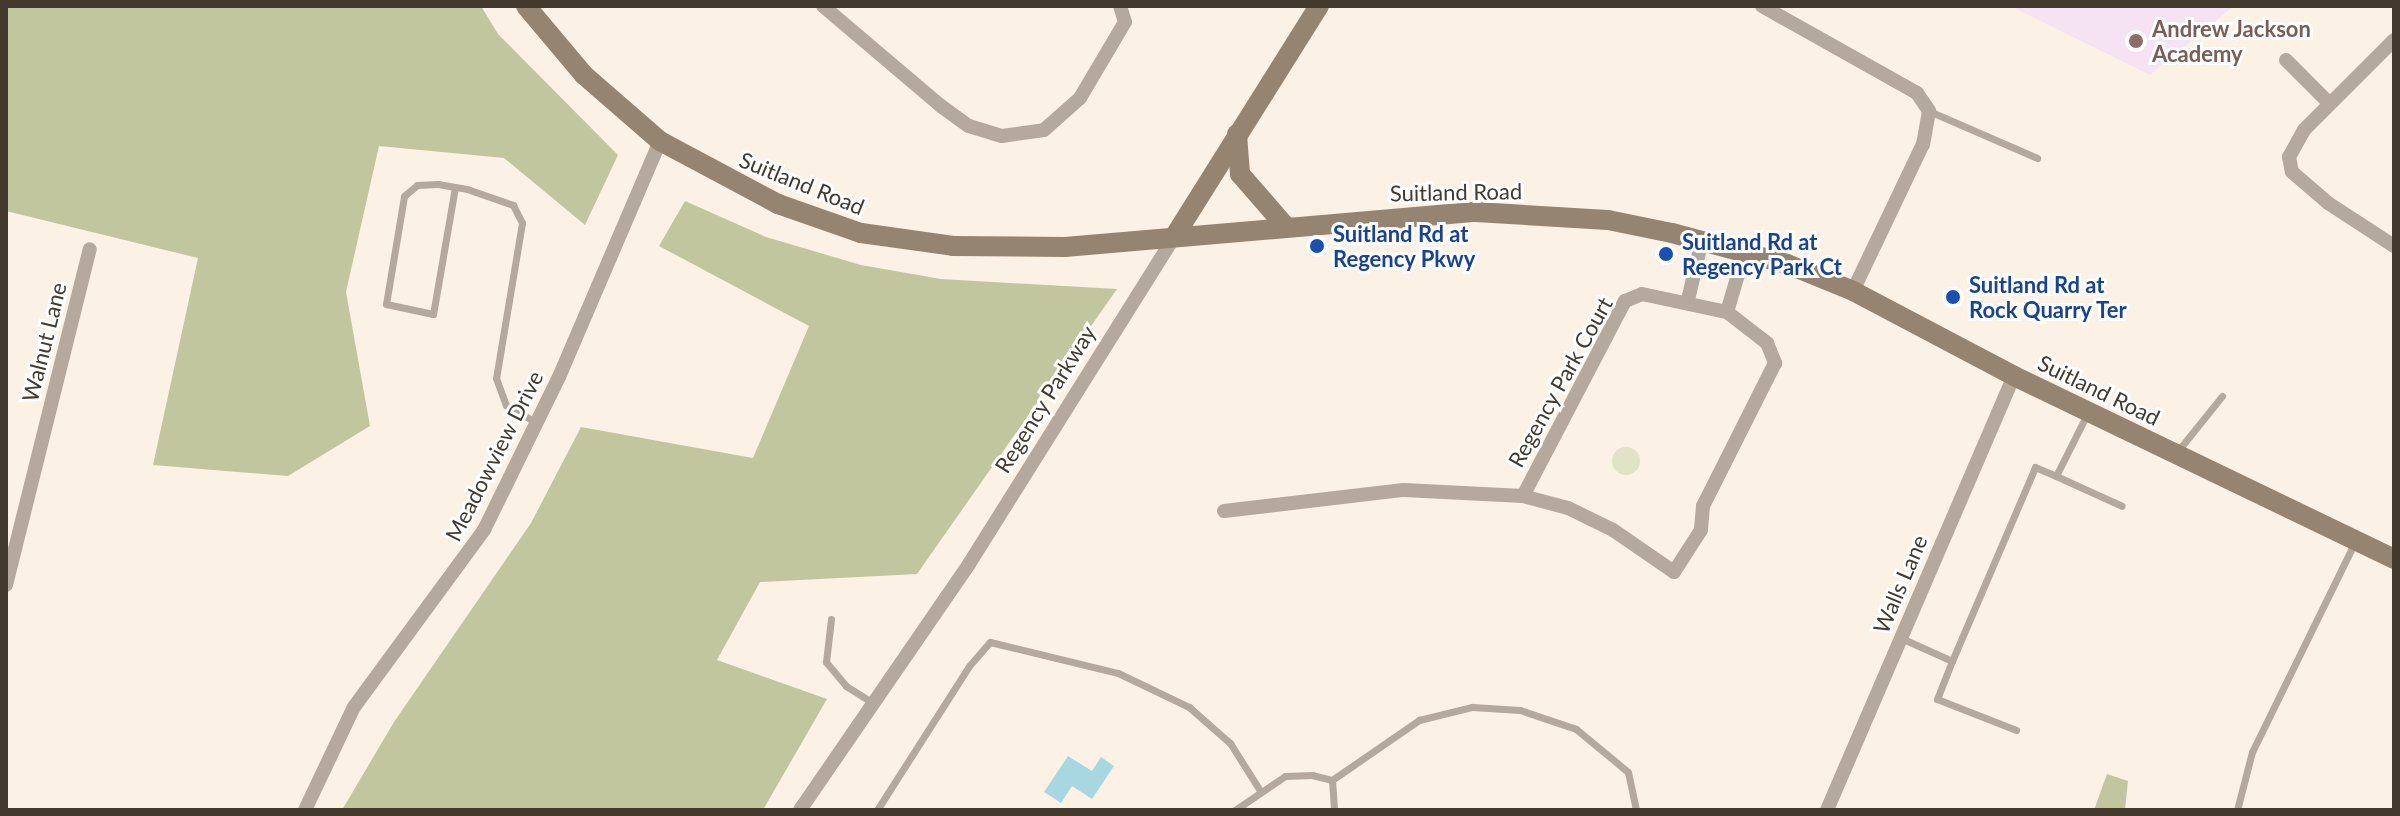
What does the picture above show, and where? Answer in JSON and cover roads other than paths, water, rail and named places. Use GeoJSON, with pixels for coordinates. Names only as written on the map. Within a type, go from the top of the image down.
{"type":"FeatureCollection","features":[{"type":"Feature","properties":{"kind":"main road","name":"Suitland Road"},"geometry":{"type":"LineString","coordinates":[[526,6],[584,75],[660,141],[778,204],[861,233],[953,246],[1065,247],[1476,212],[1608,220],[1745,251],[1853,291],[2014,376],[2394,559]]}},
{"type":"Feature","properties":{"kind":"main road","name":"Regency Parkway"},"geometry":{"type":"LineString","coordinates":[[1174,237],[1319,6]]}},
{"type":"Feature","properties":{"kind":"main road"},"geometry":{"type":"LineString","coordinates":[[1237,134],[1240,174],[1286,227]]}},
{"type":"Feature","properties":{"kind":"street"},"geometry":{"type":"LineString","coordinates":[[823,6],[941,106],[969,126],[1002,136],[1044,130],[1080,98],[1125,22],[1124,7]]}},
{"type":"Feature","properties":{"kind":"street"},"geometry":{"type":"LineString","coordinates":[[1762,6],[1917,93],[1929,111],[1923,144],[1853,291]]}},
{"type":"Feature","properties":{"kind":"street"},"geometry":{"type":"LineString","coordinates":[[2394,40],[2292,144],[2292,172],[2328,203],[2394,246]]}},
{"type":"Feature","properties":{"kind":"street"},"geometry":{"type":"LineString","coordinates":[[2286,60],[2330,104]]}},
{"type":"Feature","properties":{"kind":"street","name":"Meadowview Drive"},"geometry":{"type":"LineString","coordinates":[[305,810],[354,707],[455,575],[538,423],[660,141]]}},
{"type":"Feature","properties":{"kind":"street","name":"Regency Parkway"},"geometry":{"type":"LineString","coordinates":[[800,810],[969,564],[1174,237]]}},
{"type":"Feature","properties":{"kind":"street"},"geometry":{"type":"LineString","coordinates":[[1688,300],[1702,240]]}},
{"type":"Feature","properties":{"kind":"street","name":"Walnut Lane"},"geometry":{"type":"LineString","coordinates":[[6,585],[10,543],[90,249]]}},
{"type":"Feature","properties":{"kind":"street"},"geometry":{"type":"LineString","coordinates":[[1727,312],[1745,251]]}},
{"type":"Feature","properties":{"kind":"street","name":"Regency Park Court"},"geometry":{"type":"LineString","coordinates":[[1224,511],[1404,490],[1523,496],[1568,508],[1613,530],[1674,572],[1701,530],[1703,506],[1775,363],[1758,334],[1727,312],[1688,300],[1642,294],[1625,301],[1523,496]]}},
{"type":"Feature","properties":{"kind":"street","name":"Walls Lane"},"geometry":{"type":"LineString","coordinates":[[1827,810],[2014,376]]}},
{"type":"Feature","properties":{"kind":"lane"},"geometry":{"type":"LineString","coordinates":[[1929,111],[2037,158]]}},
{"type":"Feature","properties":{"kind":"lane"},"geometry":{"type":"LineString","coordinates":[[455,187],[433,314],[386,304],[404,196],[417,185],[455,187],[513,205],[522,223],[496,378],[506,405],[538,423]]}},
{"type":"Feature","properties":{"kind":"lane"},"geometry":{"type":"LineString","coordinates":[[2176,454],[2222,396]]}},
{"type":"Feature","properties":{"kind":"lane"},"geometry":{"type":"LineString","coordinates":[[2056,476],[2088,412]]}},
{"type":"Feature","properties":{"kind":"lane"},"geometry":{"type":"LineString","coordinates":[[2016,730],[1937,699],[2035,467],[2122,506]]}},
{"type":"Feature","properties":{"kind":"lane"},"geometry":{"type":"LineString","coordinates":[[2237,810],[2252,752],[2356,540]]}},
{"type":"Feature","properties":{"kind":"lane"},"geometry":{"type":"LineString","coordinates":[[831,619],[826,662],[832,673],[872,702]]}},
{"type":"Feature","properties":{"kind":"lane"},"geometry":{"type":"LineString","coordinates":[[1901,638],[1952,661]]}},
{"type":"Feature","properties":{"kind":"lane"},"geometry":{"type":"LineString","coordinates":[[877,810],[969,666],[990,642],[1118,673],[1189,707],[1230,743],[1259,789]]}},
{"type":"Feature","properties":{"kind":"lane"},"geometry":{"type":"LineString","coordinates":[[1235,810],[1259,789],[1285,776],[1312,775],[1332,780],[1419,720],[1472,707],[1496,707],[1547,717],[1602,747],[1634,783],[1636,810]]}},
{"type":"Feature","properties":{"kind":"lane"},"geometry":{"type":"LineString","coordinates":[[1332,780],[1334,810]]}},
{"type":"Feature","properties":{"kind":"water"},"geometry":{"type":"Polygon","coordinates":[[[1068,756],[1092,771],[1101,757],[1114,766],[1092,799],[1072,786],[1061,803],[1044,792],[1068,756]]]}},
{"type":"Feature","properties":{"kind":"place","name":"Andrew Jackson Academy"},"geometry":{"type":"Point","coordinates":[2136,41]}},
{"type":"Feature","properties":{"kind":"place","name":"Suitland Rd at Regency Pkwy"},"geometry":{"type":"Point","coordinates":[1317,246]}},
{"type":"Feature","properties":{"kind":"place","name":"Suitland Rd at Regency Park Ct"},"geometry":{"type":"Point","coordinates":[1666,254]}},
{"type":"Feature","properties":{"kind":"place","name":"Suitland Rd at Rock Quarry Ter"},"geometry":{"type":"Point","coordinates":[1953,297]}}]}
